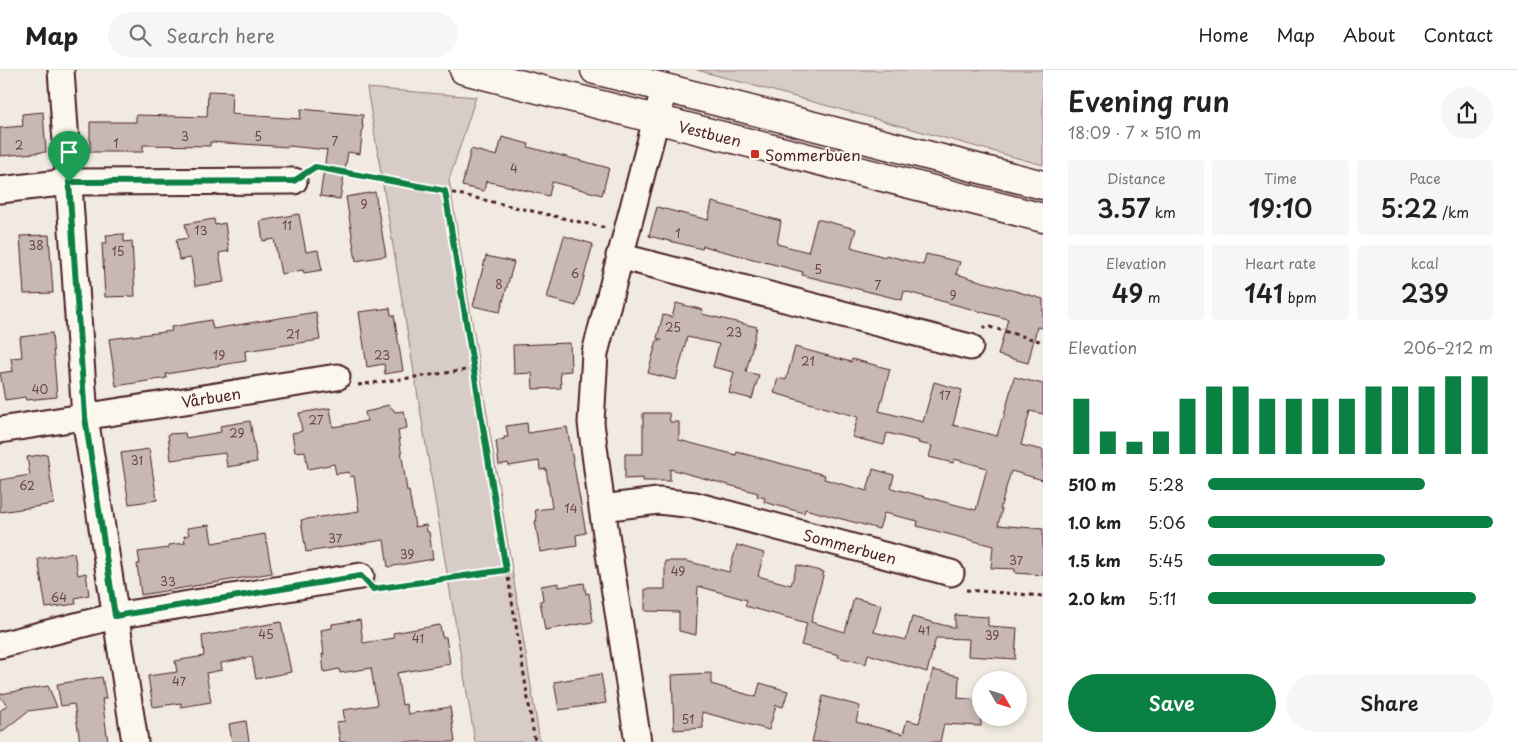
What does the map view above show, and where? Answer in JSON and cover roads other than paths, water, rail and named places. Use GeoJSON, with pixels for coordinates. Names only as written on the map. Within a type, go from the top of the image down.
{"type":"FeatureCollection","features":[{"type":"Feature","properties":{"kind":"street"},"geometry":{"type":"LineString","coordinates":[[61,70],[85,417],[135,742]]}},
{"type":"Feature","properties":{"kind":"street","name":"Vestbuen"},"geometry":{"type":"LineString","coordinates":[[464,70],[1043,218]]}},
{"type":"Feature","properties":{"kind":"street","name":"Vestbuen"},"geometry":{"type":"LineString","coordinates":[[595,70],[1043,185]]}},
{"type":"Feature","properties":{"kind":"street"},"geometry":{"type":"LineString","coordinates":[[638,742],[602,508],[591,423],[595,353],[664,89]]}},
{"type":"Feature","properties":{"kind":"street"},"geometry":{"type":"LineString","coordinates":[[0,190],[69,182],[294,181]]}},
{"type":"Feature","properties":{"kind":"street"},"geometry":{"type":"LineString","coordinates":[[622,245],[970,347]]}},
{"type":"Feature","properties":{"kind":"street","name":"Vårbuen"},"geometry":{"type":"LineString","coordinates":[[0,430],[337,378]]}},
{"type":"Feature","properties":{"kind":"street","name":"Sommerbuen"},"geometry":{"type":"LineString","coordinates":[[602,508],[658,501],[695,505],[951,573]]}},
{"type":"Feature","properties":{"kind":"street"},"geometry":{"type":"LineString","coordinates":[[0,645],[115,616],[361,576]]}},
{"type":"Feature","properties":{"kind":"place","name":"Sommerbuen"},"geometry":{"type":"Point","coordinates":[755,154]}}]}
